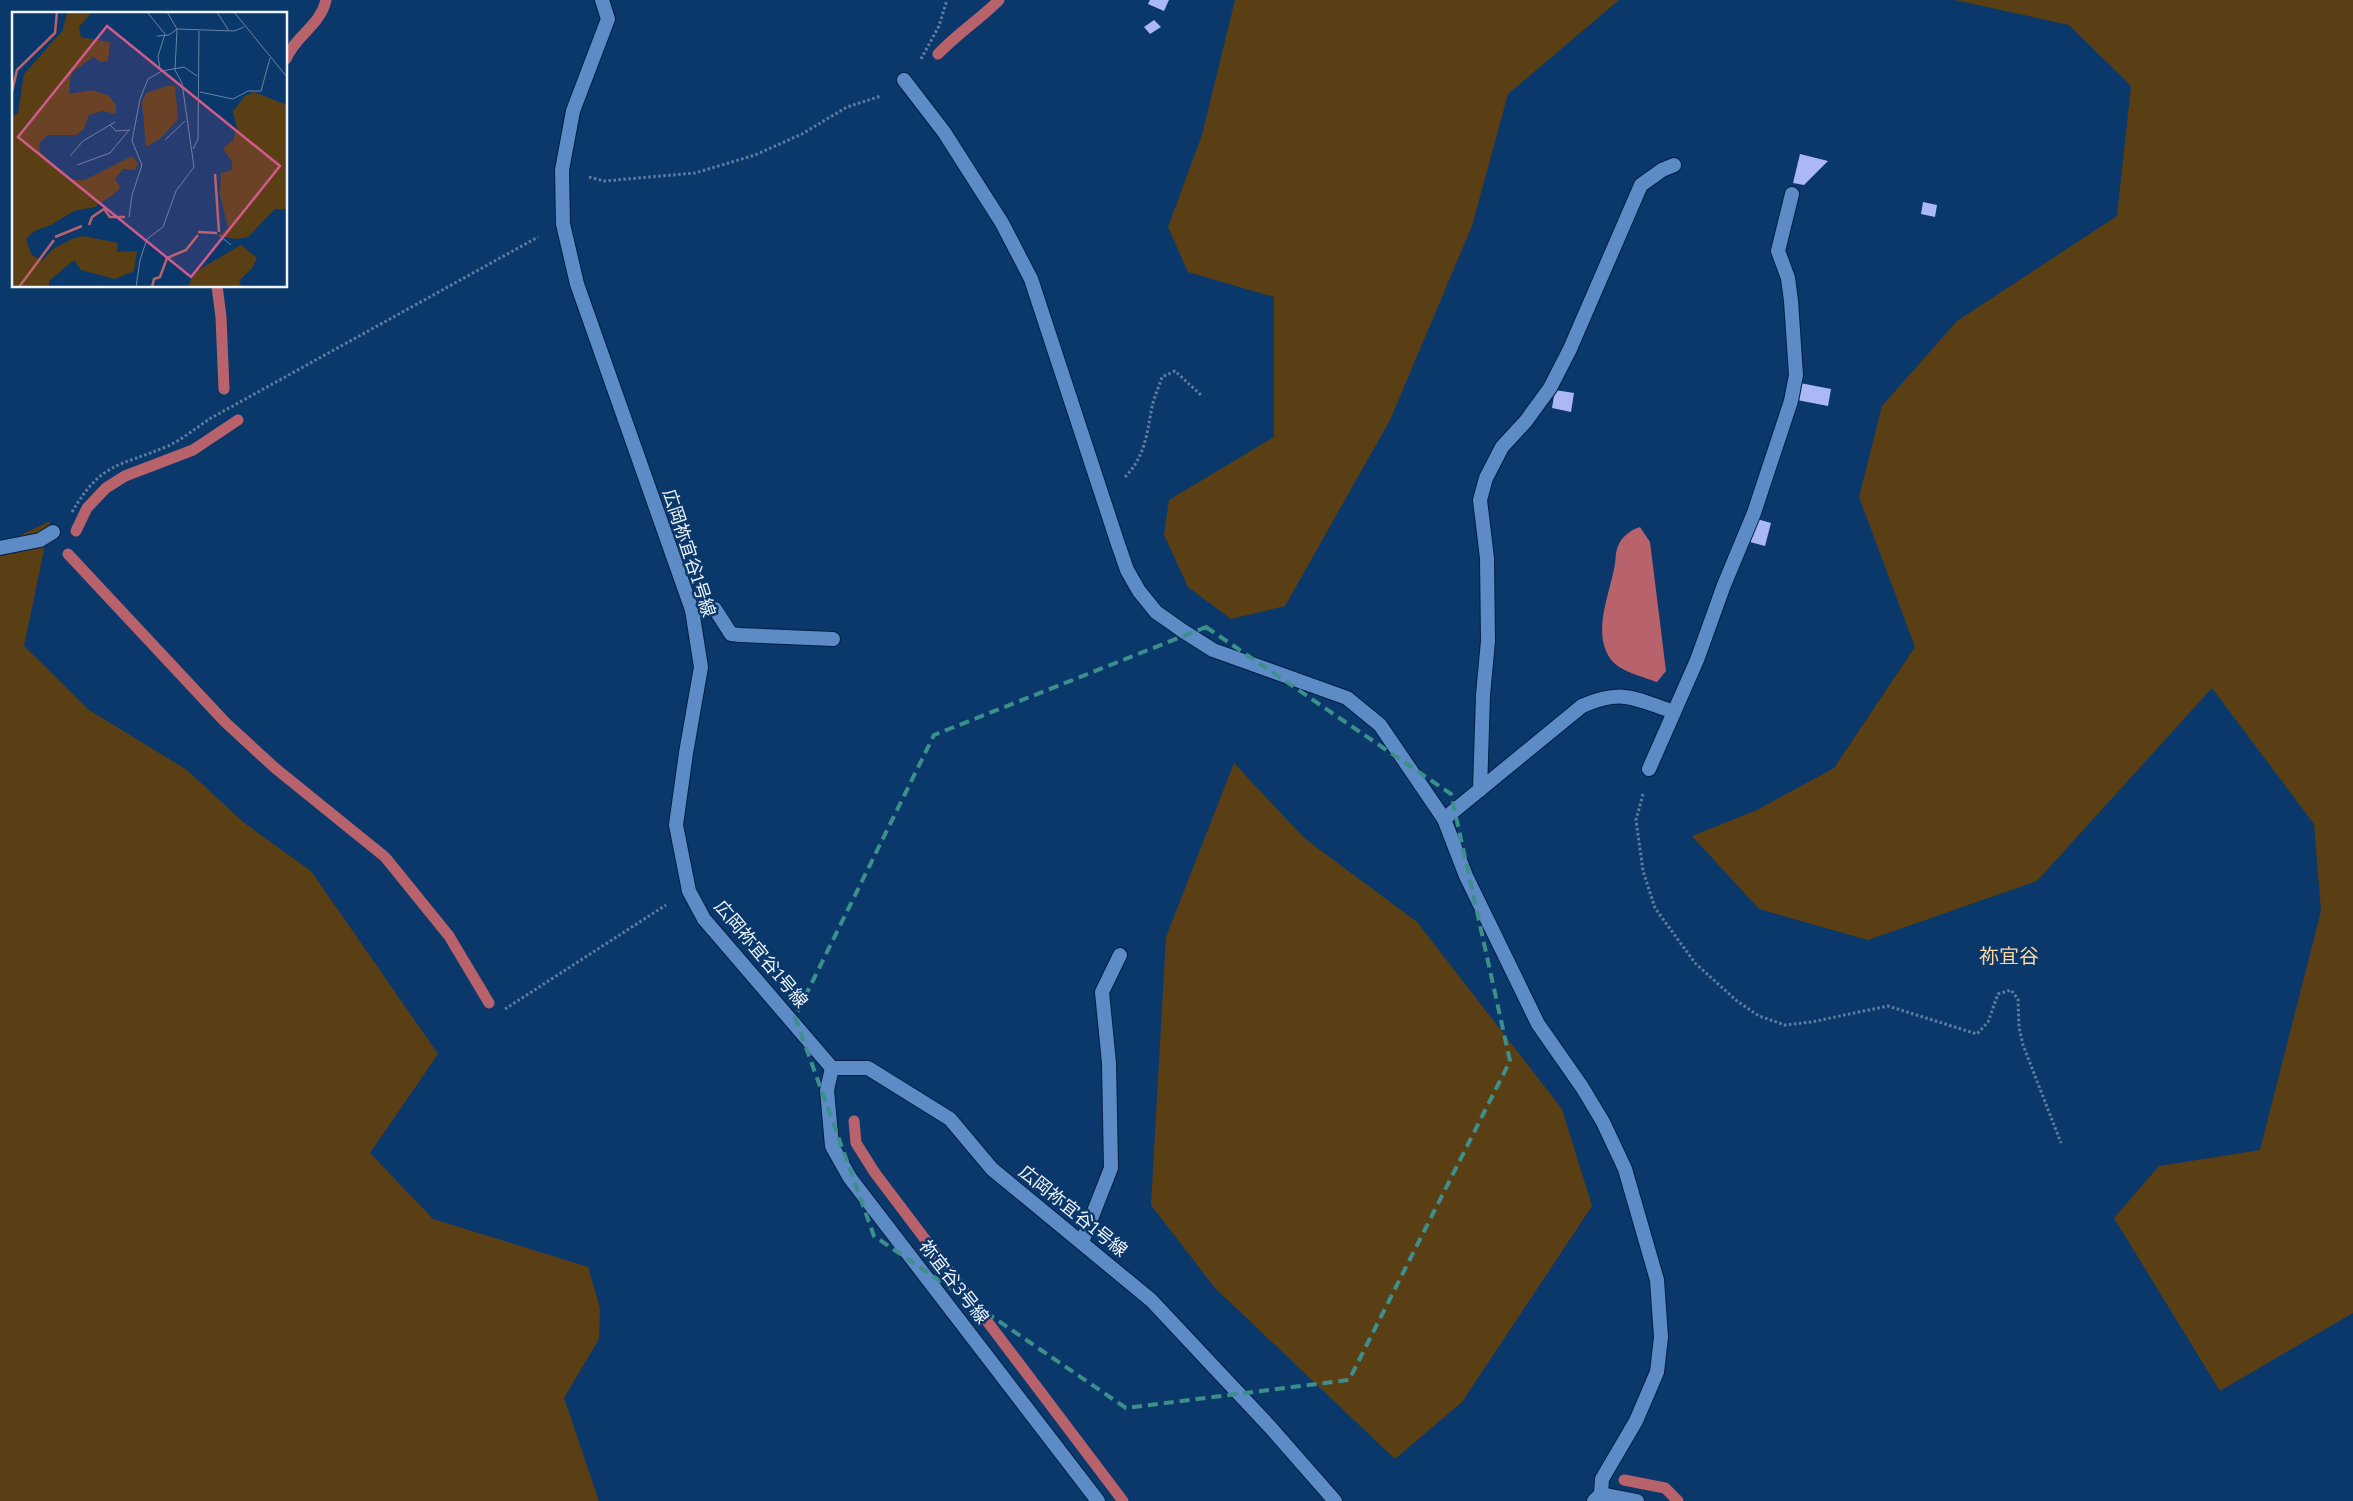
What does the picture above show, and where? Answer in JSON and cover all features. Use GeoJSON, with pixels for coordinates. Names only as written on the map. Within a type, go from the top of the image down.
{"type":"FeatureCollection","features":[{"type":"Feature","properties":{"kind":"street","name":"広岡祢宜谷1号線"},"geometry":{"type":"LineString","coordinates":[[602,0],[608,19],[573,111],[562,170],[563,224],[577,284],[692,610],[701,667],[676,825],[689,890],[704,918],[832,1068],[868,1068],[950,1119],[992,1170],[1151,1300],[1271,1428],[1335,1501]]}},
{"type":"Feature","properties":{"kind":"street"},"geometry":{"type":"LineString","coordinates":[[904,80],[944,132],[1002,223],[1031,279],[1127,570],[1139,592],[1156,612],[1214,650],[1347,698],[1380,725],[1444,819],[1466,876],[1538,1024],[1582,1087],[1602,1122],[1625,1169],[1657,1280],[1660,1338],[1657,1372],[1636,1421],[1602,1479],[1598,1497],[1637,1501]]}},
{"type":"Feature","properties":{"kind":"street"},"geometry":{"type":"LineString","coordinates":[[1480,790],[1483,695],[1488,641],[1487,558],[1480,500],[1486,478],[1502,447],[1526,421],[1550,388],[1570,349],[1641,185],[1662,170],[1674,165]]}},
{"type":"Feature","properties":{"kind":"street"},"geometry":{"type":"LineString","coordinates":[[1649,769],[1698,660],[1724,585],[1754,513],[1791,400],[1796,375],[1791,300],[1788,278],[1778,251],[1792,194]]}},
{"type":"Feature","properties":{"kind":"street"},"geometry":{"type":"LineString","coordinates":[[0,548],[40,540],[53,532]]}},
{"type":"Feature","properties":{"kind":"street"},"geometry":{"type":"LineString","coordinates":[[692,610],[715,608],[731,634],[834,639]]}},
{"type":"Feature","properties":{"kind":"street"},"geometry":{"type":"LineString","coordinates":[[1444,819],[1582,706],[1602,698],[1618,696],[1636,697],[1674,712]]}},
{"type":"Feature","properties":{"kind":"street"},"geometry":{"type":"LineString","coordinates":[[1082,1242],[1111,1168],[1109,1063],[1102,992],[1120,955]]}},
{"type":"Feature","properties":{"kind":"street","name":"祢宜谷3号線"},"geometry":{"type":"LineString","coordinates":[[832,1068],[827,1090],[832,1146],[850,1178],[1098,1501]]}},
{"type":"Feature","properties":{"kind":"path"},"geometry":{"type":"LineString","coordinates":[[562,170],[604,181],[695,172],[755,155],[802,134],[847,107],[891,92],[915,70],[939,26],[947,0]]}},
{"type":"Feature","properties":{"kind":"path"},"geometry":{"type":"LineString","coordinates":[[53,532],[66,522],[81,496],[98,476],[120,463],[170,445],[211,418],[563,224]]}},
{"type":"Feature","properties":{"kind":"path"},"geometry":{"type":"LineString","coordinates":[[1103,500],[1135,467],[1147,440],[1153,405],[1162,377],[1175,371],[1202,396]]}},
{"type":"Feature","properties":{"kind":"path"},"geometry":{"type":"LineString","coordinates":[[1649,769],[1636,820],[1642,871],[1655,908],[1695,964],[1737,1001],[1759,1016],[1785,1026],[1888,1006],[1976,1034],[1988,1022],[1998,994],[2011,990],[2018,999],[2018,1027],[2023,1045],[2061,1143]]}},
{"type":"Feature","properties":{"kind":"path"},"geometry":{"type":"LineString","coordinates":[[504,1009],[689,890]]}},
{"type":"Feature","properties":{"kind":"highlighted area"},"geometry":{"type":"Polygon","coordinates":[[[1206,627],[1451,794],[1510,1061],[1349,1380],[1126,1408],[874,1236],[795,1017],[934,735],[1206,627]]]}},
{"type":"Feature","properties":{"kind":"shaded area"},"geometry":{"type":"Polygon","coordinates":[[[1235,0],[1619,0],[1508,94],[1472,226],[1390,420],[1285,606],[1231,619],[1188,587],[1164,535],[1169,500],[1274,437],[1274,297],[1188,272],[1168,227],[1202,135],[1235,0]]]}},
{"type":"Feature","properties":{"kind":"shaded area"},"geometry":{"type":"Polygon","coordinates":[[[1955,0],[2353,0],[2353,1313],[2220,1391],[2114,1218],[2159,1166],[2260,1150],[2321,911],[2314,824],[2212,688],[2037,881],[1868,940],[1759,909],[1692,836],[1757,810],[1834,768],[1915,647],[1859,497],[1882,406],[1957,321],[2117,216],[2131,86],[2069,25],[1955,0]]]}},
{"type":"Feature","properties":{"kind":"shaded area"},"geometry":{"type":"Polygon","coordinates":[[[50,521],[24,646],[89,710],[187,770],[243,822],[311,871],[438,1054],[370,1153],[433,1219],[588,1267],[600,1308],[599,1339],[564,1398],[599,1501],[0,1501],[0,545],[50,521]]]}},
{"type":"Feature","properties":{"kind":"shaded area"},"geometry":{"type":"Polygon","coordinates":[[[1640,527],[1650,542],[1666,671],[1657,682],[1623,669],[1612,661],[1604,645],[1602,634],[1604,612],[1618,546],[1627,534],[1640,527]]]}},
{"type":"Feature","properties":{"kind":"shaded area"},"geometry":{"type":"Polygon","coordinates":[[[1234,763],[1304,838],[1417,922],[1562,1109],[1592,1206],[1462,1402],[1395,1459],[1215,1288],[1151,1205],[1166,937],[1234,763]]]}},
{"type":"Feature","properties":{"kind":"building"},"geometry":{"type":"Polygon","coordinates":[[[1150,0],[1169,0],[1164,11],[1148,4],[1150,0]]]}},
{"type":"Feature","properties":{"kind":"building"},"geometry":{"type":"Polygon","coordinates":[[[1154,20],[1161,27],[1150,34],[1144,27],[1154,20]]]}},
{"type":"Feature","properties":{"kind":"building"},"geometry":{"type":"Polygon","coordinates":[[[1800,154],[1828,161],[1804,185],[1793,183],[1800,154]]]}},
{"type":"Feature","properties":{"kind":"building"},"geometry":{"type":"Polygon","coordinates":[[[1923,202],[1937,205],[1935,217],[1921,214],[1923,202]]]}},
{"type":"Feature","properties":{"kind":"building"},"geometry":{"type":"Polygon","coordinates":[[[1800,383],[1831,389],[1828,406],[1797,400],[1800,383]]]}},
{"type":"Feature","properties":{"kind":"building"},"geometry":{"type":"Polygon","coordinates":[[[1555,390],[1574,393],[1571,412],[1552,408],[1555,390]]]}},
{"type":"Feature","properties":{"kind":"building"},"geometry":{"type":"Polygon","coordinates":[[[1757,519],[1771,523],[1765,546],[1750,542],[1757,519]]]}},
{"type":"Feature","properties":{"kind":"waterway"},"geometry":{"type":"LineString","coordinates":[[288,55],[295,44],[319,17],[326,0]]}},
{"type":"Feature","properties":{"kind":"waterway"},"geometry":{"type":"LineString","coordinates":[[938,54],[999,0]]}},
{"type":"Feature","properties":{"kind":"waterway"},"geometry":{"type":"LineString","coordinates":[[217,288],[221,317],[224,389]]}},
{"type":"Feature","properties":{"kind":"waterway"},"geometry":{"type":"LineString","coordinates":[[76,531],[87,508],[106,488],[125,476],[193,450],[238,420]]}},
{"type":"Feature","properties":{"kind":"waterway"},"geometry":{"type":"LineString","coordinates":[[68,554],[225,722],[275,768],[385,857],[449,936],[489,1003]]}},
{"type":"Feature","properties":{"kind":"waterway"},"geometry":{"type":"LineString","coordinates":[[854,1121],[856,1143],[875,1173],[1123,1501]]}},
{"type":"Feature","properties":{"kind":"waterway"},"geometry":{"type":"LineString","coordinates":[[1624,1480],[1665,1488],[1678,1501]]}},
{"type":"Feature","properties":{"kind":"district","name":"祢宜谷"},"geometry":{"type":"Point","coordinates":[2009,956]}}]}
